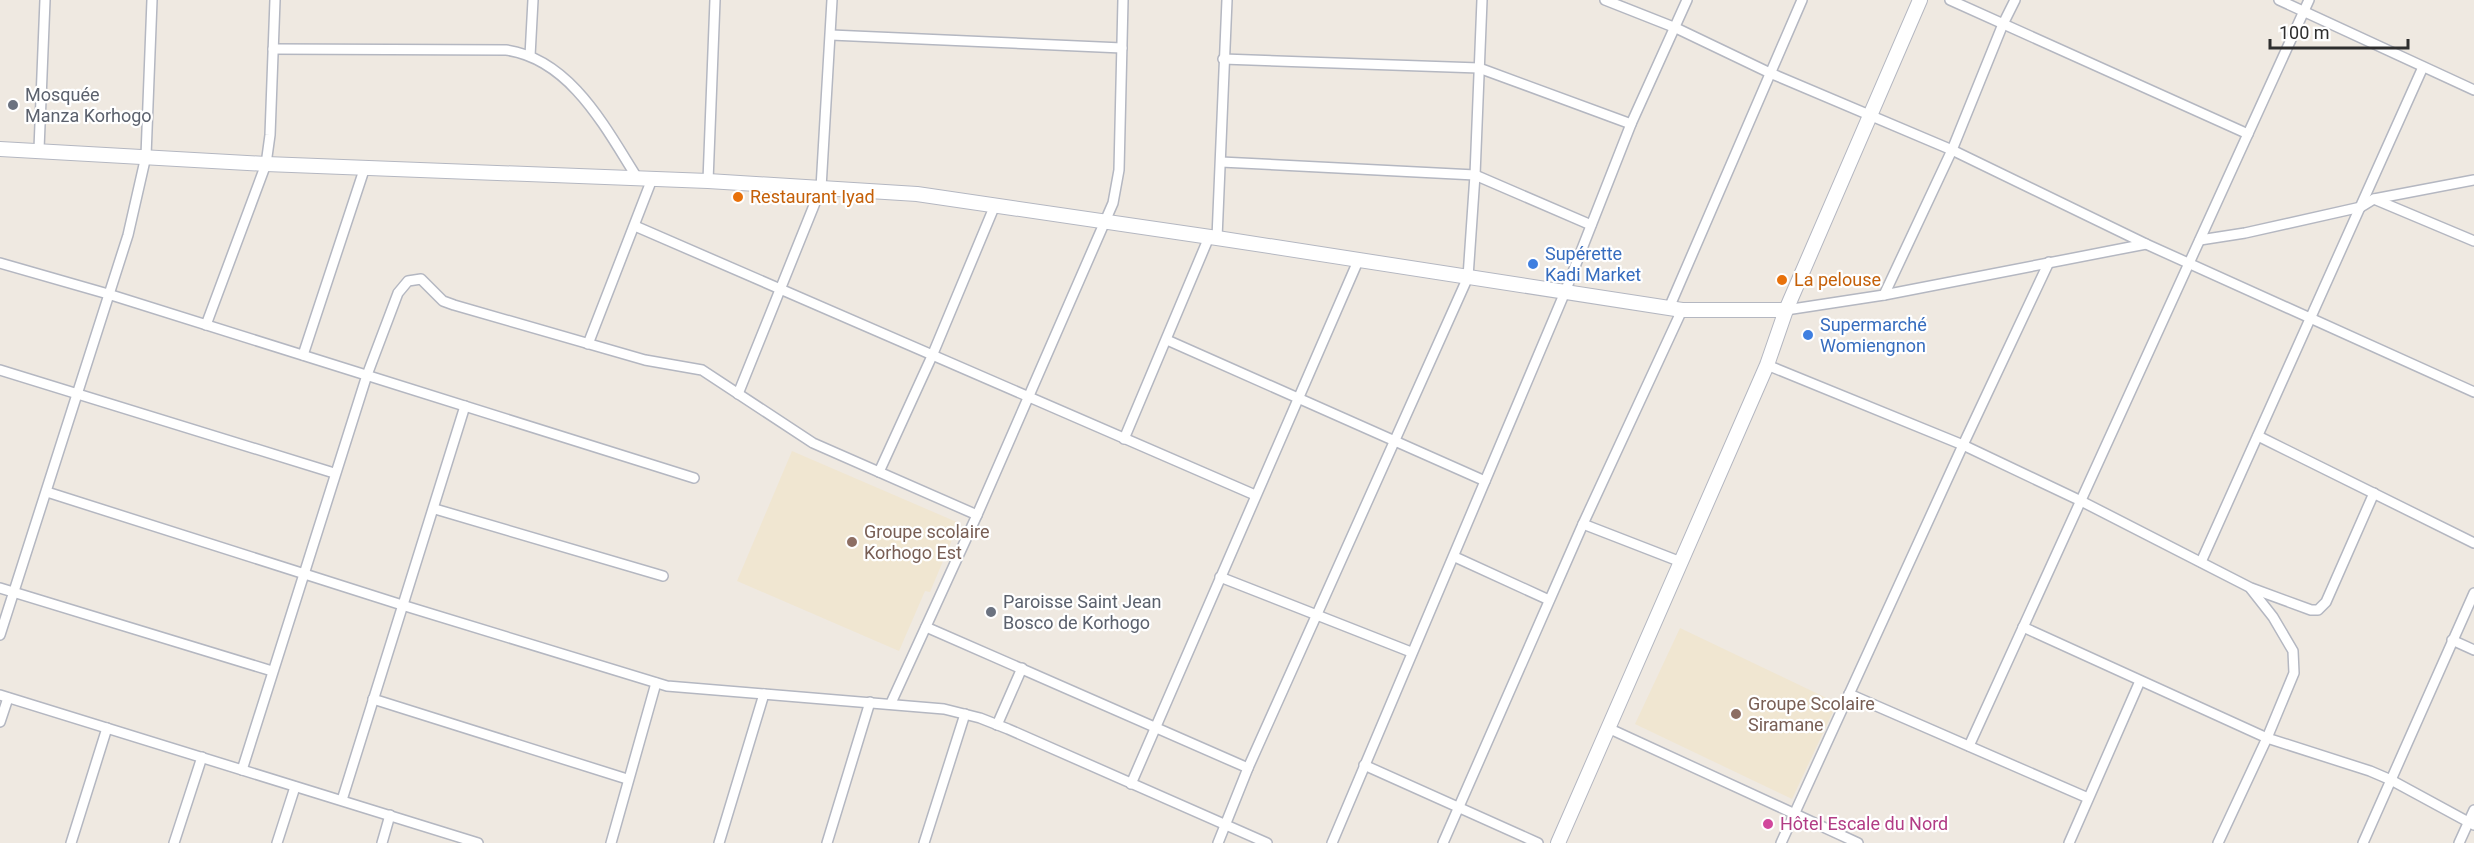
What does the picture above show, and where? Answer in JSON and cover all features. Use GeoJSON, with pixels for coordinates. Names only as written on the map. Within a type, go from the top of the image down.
{"type":"FeatureCollection","features":[{"type":"Feature","properties":{"kind":"street"},"geometry":{"type":"LineString","coordinates":[[39,149],[45,0]]}},
{"type":"Feature","properties":{"kind":"street"},"geometry":{"type":"LineString","coordinates":[[0,635],[128,235],[146,156],[152,0]]}},
{"type":"Feature","properties":{"kind":"street"},"geometry":{"type":"LineString","coordinates":[[206,325],[266,164],[270,135],[275,0]]}},
{"type":"Feature","properties":{"kind":"street"},"geometry":{"type":"LineString","coordinates":[[530,56],[533,0]]}},
{"type":"Feature","properties":{"kind":"street"},"geometry":{"type":"LineString","coordinates":[[708,181],[716,0]]}},
{"type":"Feature","properties":{"kind":"street"},"geometry":{"type":"LineString","coordinates":[[738,394],[821,188],[832,0]]}},
{"type":"Feature","properties":{"kind":"street"},"geometry":{"type":"LineString","coordinates":[[891,703],[977,515],[1106,222],[1115,195],[1119,170],[1123,0]]}},
{"type":"Feature","properties":{"kind":"street"},"geometry":{"type":"LineString","coordinates":[[1124,439],[1213,237],[1221,162],[1223,59],[1227,0]]}},
{"type":"Feature","properties":{"kind":"street"},"geometry":{"type":"LineString","coordinates":[[1218,843],[1248,768],[1468,277],[1475,175],[1482,0]]}},
{"type":"Feature","properties":{"kind":"street"},"geometry":{"type":"LineString","coordinates":[[1605,0],[1676,28],[1770,73],[1952,150],[2189,264],[2474,392]]}},
{"type":"Feature","properties":{"kind":"street"},"geometry":{"type":"LineString","coordinates":[[1332,843],[1411,652],[1455,557],[1565,292],[1631,124],[1687,0]]}},
{"type":"Feature","properties":{"kind":"street"},"geometry":{"type":"LineString","coordinates":[[1443,843],[1675,309],[1770,73],[1802,0]]}},
{"type":"Feature","properties":{"kind":"street"},"geometry":{"type":"LineString","coordinates":[[1558,843],[1767,365],[1786,310],[1920,0]]}},
{"type":"Feature","properties":{"kind":"street"},"geometry":{"type":"LineString","coordinates":[[1950,0],[2248,134]]}},
{"type":"Feature","properties":{"kind":"street"},"geometry":{"type":"LineString","coordinates":[[1884,295],[1952,150],[2015,0]]}},
{"type":"Feature","properties":{"kind":"street"},"geometry":{"type":"LineString","coordinates":[[2279,0],[2474,90]]}},
{"type":"Feature","properties":{"kind":"street"},"geometry":{"type":"LineString","coordinates":[[1969,746],[2309,0]]}},
{"type":"Feature","properties":{"kind":"street"},"geometry":{"type":"LineString","coordinates":[[831,35],[1122,48]]}},
{"type":"Feature","properties":{"kind":"street"},"geometry":{"type":"LineString","coordinates":[[273,49],[506,50],[530,56],[555,71],[590,105],[645,179],[635,226],[588,344]]}},
{"type":"Feature","properties":{"kind":"street"},"geometry":{"type":"LineString","coordinates":[[1223,59],[1479,68],[1631,124]]}},
{"type":"Feature","properties":{"kind":"street"},"geometry":{"type":"LineString","coordinates":[[2201,562],[2423,68]]}},
{"type":"Feature","properties":{"kind":"street"},"geometry":{"type":"LineString","coordinates":[[0,149],[39,149],[266,164],[708,181],[917,194],[1213,237],[1675,309],[1786,310],[1884,295],[2146,244]]}},
{"type":"Feature","properties":{"kind":"street"},"geometry":{"type":"LineString","coordinates":[[1221,162],[1475,175],[1591,225]]}},
{"type":"Feature","properties":{"kind":"street"},"geometry":{"type":"LineString","coordinates":[[303,356],[364,167]]}},
{"type":"Feature","properties":{"kind":"street"},"geometry":{"type":"LineString","coordinates":[[2200,240],[2246,233],[2361,207],[2374,199],[2474,180]]}},
{"type":"Feature","properties":{"kind":"street"},"geometry":{"type":"LineString","coordinates":[[2374,199],[2474,241]]}},
{"type":"Feature","properties":{"kind":"street"},"geometry":{"type":"LineString","coordinates":[[879,472],[932,356],[995,205]]}},
{"type":"Feature","properties":{"kind":"street"},"geometry":{"type":"LineString","coordinates":[[635,226],[1255,495]]}},
{"type":"Feature","properties":{"kind":"street"},"geometry":{"type":"LineString","coordinates":[[1131,783],[1358,261]]}},
{"type":"Feature","properties":{"kind":"street"},"geometry":{"type":"LineString","coordinates":[[1781,843],[1962,444],[2049,262]]}},
{"type":"Feature","properties":{"kind":"street"},"geometry":{"type":"LineString","coordinates":[[0,263],[108,294],[694,478]]}},
{"type":"Feature","properties":{"kind":"street"},"geometry":{"type":"LineString","coordinates":[[242,770],[334,473],[367,375],[398,294],[408,281],[421,279],[443,301],[454,305],[645,360],[702,370],[813,443],[977,515]]}},
{"type":"Feature","properties":{"kind":"street"},"geometry":{"type":"LineString","coordinates":[[1167,340],[1485,481]]}},
{"type":"Feature","properties":{"kind":"street"},"geometry":{"type":"LineString","coordinates":[[1767,365],[1962,444],[2081,501],[2250,588],[2311,610],[2318,610],[2326,602],[2374,494]]}},
{"type":"Feature","properties":{"kind":"street"},"geometry":{"type":"LineString","coordinates":[[0,370],[334,473]]}},
{"type":"Feature","properties":{"kind":"street"},"geometry":{"type":"LineString","coordinates":[[342,800],[465,406]]}},
{"type":"Feature","properties":{"kind":"street"},"geometry":{"type":"LineString","coordinates":[[2258,436],[2474,543]]}},
{"type":"Feature","properties":{"kind":"street"},"geometry":{"type":"LineString","coordinates":[[47,492],[656,683],[678,688],[891,703],[965,714],[997,725],[1267,843]]}},
{"type":"Feature","properties":{"kind":"street"},"geometry":{"type":"LineString","coordinates":[[435,508],[663,576]]}},
{"type":"Feature","properties":{"kind":"street"},"geometry":{"type":"LineString","coordinates":[[1583,524],[1681,562]]}},
{"type":"Feature","properties":{"kind":"street"},"geometry":{"type":"LineString","coordinates":[[1455,557],[1550,600]]}},
{"type":"Feature","properties":{"kind":"street"},"geometry":{"type":"LineString","coordinates":[[1220,577],[1411,652]]}},
{"type":"Feature","properties":{"kind":"street"},"geometry":{"type":"LineString","coordinates":[[0,588],[272,671]]}},
{"type":"Feature","properties":{"kind":"street"},"geometry":{"type":"LineString","coordinates":[[2218,843],[2267,738],[2294,673],[2293,651],[2273,617],[2250,588]]}},
{"type":"Feature","properties":{"kind":"street"},"geometry":{"type":"LineString","coordinates":[[2362,843],[2474,593]]}},
{"type":"Feature","properties":{"kind":"street"},"geometry":{"type":"LineString","coordinates":[[926,627],[1248,768]]}},
{"type":"Feature","properties":{"kind":"street"},"geometry":{"type":"LineString","coordinates":[[2023,627],[2267,738],[2391,780],[2471,824]]}},
{"type":"Feature","properties":{"kind":"street"},"geometry":{"type":"LineString","coordinates":[[2452,640],[2474,650]]}},
{"type":"Feature","properties":{"kind":"street"},"geometry":{"type":"LineString","coordinates":[[997,725],[1022,669]]}},
{"type":"Feature","properties":{"kind":"street"},"geometry":{"type":"LineString","coordinates":[[2069,843],[2140,681]]}},
{"type":"Feature","properties":{"kind":"street"},"geometry":{"type":"LineString","coordinates":[[610,843],[656,683]]}},
{"type":"Feature","properties":{"kind":"street"},"geometry":{"type":"LineString","coordinates":[[719,843],[764,694]]}},
{"type":"Feature","properties":{"kind":"street"},"geometry":{"type":"LineString","coordinates":[[1849,694],[2088,798]]}},
{"type":"Feature","properties":{"kind":"street"},"geometry":{"type":"LineString","coordinates":[[0,722],[4,696],[478,843]]}},
{"type":"Feature","properties":{"kind":"street"},"geometry":{"type":"LineString","coordinates":[[373,699],[627,779]]}},
{"type":"Feature","properties":{"kind":"street"},"geometry":{"type":"LineString","coordinates":[[827,843],[870,702]]}},
{"type":"Feature","properties":{"kind":"street"},"geometry":{"type":"LineString","coordinates":[[924,843],[965,714]]}},
{"type":"Feature","properties":{"kind":"street"},"geometry":{"type":"LineString","coordinates":[[71,843],[107,728]]}},
{"type":"Feature","properties":{"kind":"street"},"geometry":{"type":"LineString","coordinates":[[1608,728],[1858,843]]}},
{"type":"Feature","properties":{"kind":"street"},"geometry":{"type":"LineString","coordinates":[[174,843],[202,757]]}},
{"type":"Feature","properties":{"kind":"street"},"geometry":{"type":"LineString","coordinates":[[1365,765],[1538,843]]}},
{"type":"Feature","properties":{"kind":"street"},"geometry":{"type":"LineString","coordinates":[[277,843],[295,787]]}},
{"type":"Feature","properties":{"kind":"street"},"geometry":{"type":"LineString","coordinates":[[2459,843],[2471,824],[2474,810]]}},
{"type":"Feature","properties":{"kind":"street"},"geometry":{"type":"LineString","coordinates":[[382,843],[390,815]]}},
{"type":"Feature","properties":{"kind":"shaded area","name":"Groupe scolaire Korhogo Est"},"geometry":{"type":"Polygon","coordinates":[[[792,451],[959,523],[930,592],[925,591],[899,651],[737,581],[792,451]]]}},
{"type":"Feature","properties":{"kind":"shaded area","name":"Groupe Scolaire Siramane"},"geometry":{"type":"Polygon","coordinates":[[[1680,628],[1837,703],[1792,799],[1635,724],[1680,628]]]}},
{"type":"Feature","properties":{"kind":"place","name":"Mosquée Manza Korhogo"},"geometry":{"type":"Point","coordinates":[13,105]}},
{"type":"Feature","properties":{"kind":"place","name":"Restaurant Iyad"},"geometry":{"type":"Point","coordinates":[738,197]}},
{"type":"Feature","properties":{"kind":"place","name":"Supérette Kadi Market"},"geometry":{"type":"Point","coordinates":[1533,264]}},
{"type":"Feature","properties":{"kind":"place","name":"La pelouse"},"geometry":{"type":"Point","coordinates":[1782,280]}},
{"type":"Feature","properties":{"kind":"place","name":"Supermarché Womiengnon"},"geometry":{"type":"Point","coordinates":[1808,335]}},
{"type":"Feature","properties":{"kind":"place","name":"Groupe scolaire Korhogo Est"},"geometry":{"type":"Point","coordinates":[852,542]}},
{"type":"Feature","properties":{"kind":"place","name":"Paroisse Saint Jean Bosco de Korhogo"},"geometry":{"type":"Point","coordinates":[991,612]}},
{"type":"Feature","properties":{"kind":"place","name":"Groupe Scolaire Siramane"},"geometry":{"type":"Point","coordinates":[1736,714]}},
{"type":"Feature","properties":{"kind":"place","name":"Hôtel Escale du Nord"},"geometry":{"type":"Point","coordinates":[1768,824]}}]}
